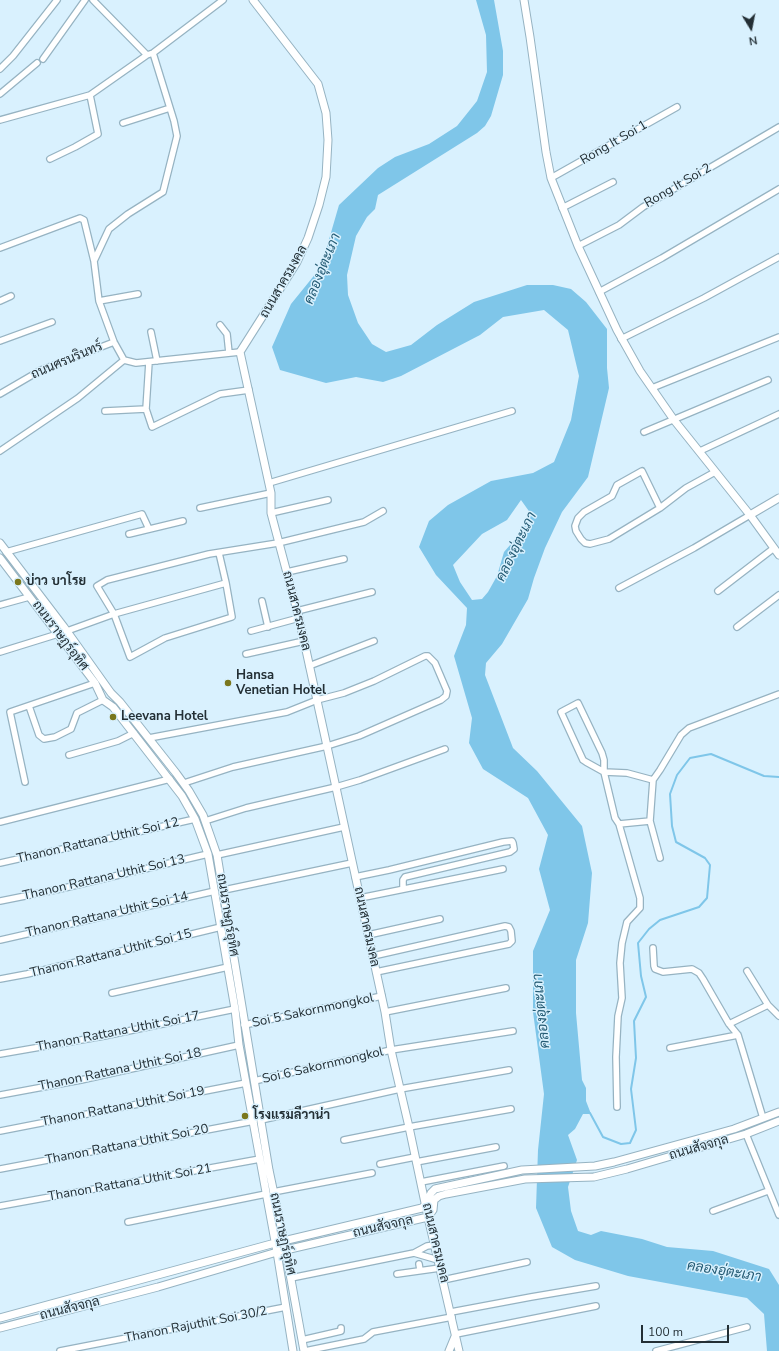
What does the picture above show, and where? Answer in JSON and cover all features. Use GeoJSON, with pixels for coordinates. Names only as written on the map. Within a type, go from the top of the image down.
{"type":"FeatureCollection","features":[{"type":"Feature","properties":{"kind":"street"},"geometry":{"type":"LineString","coordinates":[[0,69],[18,51],[57,0]]}},
{"type":"Feature","properties":{"kind":"street"},"geometry":{"type":"LineString","coordinates":[[43,59],[86,0]]}},
{"type":"Feature","properties":{"kind":"street"},"geometry":{"type":"LineString","coordinates":[[93,0],[147,56]]}},
{"type":"Feature","properties":{"kind":"street"},"geometry":{"type":"LineString","coordinates":[[0,119],[90,96],[153,53],[223,0]]}},
{"type":"Feature","properties":{"kind":"street","name":"ถนนสาครมงคล"},"geometry":{"type":"LineString","coordinates":[[253,0],[318,84],[326,113],[328,140],[326,177],[319,205],[308,238],[297,262],[240,352],[271,493],[270,513],[287,572],[304,641],[382,996],[391,1050],[434,1245],[460,1351]]}},
{"type":"Feature","properties":{"kind":"street"},"geometry":{"type":"LineString","coordinates":[[524,0],[551,178],[562,208],[599,292],[621,339],[640,371],[674,420],[750,514],[779,555]]}},
{"type":"Feature","properties":{"kind":"street"},"geometry":{"type":"LineString","coordinates":[[94,261],[108,229],[162,192],[176,136],[174,121],[153,53]]}},
{"type":"Feature","properties":{"kind":"street"},"geometry":{"type":"LineString","coordinates":[[0,94],[37,63]]}},
{"type":"Feature","properties":{"kind":"street"},"geometry":{"type":"LineString","coordinates":[[50,158],[75,147],[98,134],[90,96]]}},
{"type":"Feature","properties":{"kind":"street","name":"Rong It Soi 1"},"geometry":{"type":"LineString","coordinates":[[551,178],[677,107]]}},
{"type":"Feature","properties":{"kind":"street"},"geometry":{"type":"LineString","coordinates":[[122,123],[170,108]]}},
{"type":"Feature","properties":{"kind":"street","name":"Rong It Soi 2"},"geometry":{"type":"LineString","coordinates":[[578,246],[619,225],[643,206],[779,127]]}},
{"type":"Feature","properties":{"kind":"street"},"geometry":{"type":"LineString","coordinates":[[562,208],[613,182]]}},
{"type":"Feature","properties":{"kind":"street"},"geometry":{"type":"LineString","coordinates":[[599,292],[662,258],[779,189]]}},
{"type":"Feature","properties":{"kind":"street"},"geometry":{"type":"LineString","coordinates":[[0,248],[80,218],[84,220],[94,261],[99,301],[114,342],[124,360],[136,363],[240,352]]}},
{"type":"Feature","properties":{"kind":"street"},"geometry":{"type":"LineString","coordinates":[[621,339],[704,298],[779,257]]}},
{"type":"Feature","properties":{"kind":"street"},"geometry":{"type":"LineString","coordinates":[[99,301],[138,294]]}},
{"type":"Feature","properties":{"kind":"street"},"geometry":{"type":"LineString","coordinates":[[0,301],[11,296]]}},
{"type":"Feature","properties":{"kind":"street"},"geometry":{"type":"LineString","coordinates":[[0,341],[22,331],[52,322]]}},
{"type":"Feature","properties":{"kind":"street"},"geometry":{"type":"LineString","coordinates":[[220,325],[227,334],[229,353]]}},
{"type":"Feature","properties":{"kind":"street"},"geometry":{"type":"LineString","coordinates":[[151,332],[157,361]]}},
{"type":"Feature","properties":{"kind":"street"},"geometry":{"type":"LineString","coordinates":[[652,388],[779,337]]}},
{"type":"Feature","properties":{"kind":"street","name":"ถนนศรนรินทร์"},"geometry":{"type":"LineString","coordinates":[[0,394],[41,370],[114,342]]}},
{"type":"Feature","properties":{"kind":"street"},"geometry":{"type":"LineString","coordinates":[[0,451],[78,398],[124,360]]}},
{"type":"Feature","properties":{"kind":"street"},"geometry":{"type":"LineString","coordinates":[[149,362],[146,409],[152,427],[220,394],[249,390]]}},
{"type":"Feature","properties":{"kind":"street"},"geometry":{"type":"LineString","coordinates":[[644,432],[768,380]]}},
{"type":"Feature","properties":{"kind":"street"},"geometry":{"type":"LineString","coordinates":[[105,411],[146,409]]}},
{"type":"Feature","properties":{"kind":"street"},"geometry":{"type":"LineString","coordinates":[[269,483],[512,411]]}},
{"type":"Feature","properties":{"kind":"street"},"geometry":{"type":"LineString","coordinates":[[700,451],[779,414]]}},
{"type":"Feature","properties":{"kind":"street"},"geometry":{"type":"LineString","coordinates":[[660,508],[642,471],[617,485],[612,496],[584,512],[576,521],[576,531],[585,543],[590,544],[602,542],[630,527],[660,508],[686,488],[716,472]]}},
{"type":"Feature","properties":{"kind":"street"},"geometry":{"type":"LineString","coordinates":[[200,508],[271,493]]}},
{"type":"Feature","properties":{"kind":"street"},"geometry":{"type":"LineString","coordinates":[[619,588],[694,548],[779,498]]}},
{"type":"Feature","properties":{"kind":"street"},"geometry":{"type":"LineString","coordinates":[[270,513],[328,500]]}},
{"type":"Feature","properties":{"kind":"street"},"geometry":{"type":"LineString","coordinates":[[219,553],[232,617],[165,638],[130,657],[114,614],[98,586],[107,580],[180,561],[219,553],[278,543],[364,522],[383,511]]}},
{"type":"Feature","properties":{"kind":"street"},"geometry":{"type":"LineString","coordinates":[[6,552],[142,514],[149,529]]}},
{"type":"Feature","properties":{"kind":"street"},"geometry":{"type":"LineString","coordinates":[[129,534],[184,521]]}},
{"type":"Feature","properties":{"kind":"street","name":"ถนนราษฏร์อุทิศ"},"geometry":{"type":"LineString","coordinates":[[0,543],[111,693],[120,702],[184,783],[205,821],[217,855],[224,890],[239,1045],[260,1160],[284,1241],[305,1351]]}},
{"type":"Feature","properties":{"kind":"street"},"geometry":{"type":"LineString","coordinates":[[718,591],[774,548]]}},
{"type":"Feature","properties":{"kind":"street","name":"ถนนราษฏร์อุทิศ"},"geometry":{"type":"LineString","coordinates":[[0,558],[95,683],[103,700],[113,707],[170,779],[196,819],[208,854],[228,967],[234,983],[244,1025],[261,1120],[275,1243],[293,1351]]}},
{"type":"Feature","properties":{"kind":"street"},"geometry":{"type":"LineString","coordinates":[[287,572],[344,559]]}},
{"type":"Feature","properties":{"kind":"street"},"geometry":{"type":"LineString","coordinates":[[66,631],[114,614],[226,583]]}},
{"type":"Feature","properties":{"kind":"street"},"geometry":{"type":"LineString","coordinates":[[251,631],[372,592]]}},
{"type":"Feature","properties":{"kind":"street"},"geometry":{"type":"LineString","coordinates":[[737,627],[779,595]]}},
{"type":"Feature","properties":{"kind":"street"},"geometry":{"type":"LineString","coordinates":[[0,605],[30,597]]}},
{"type":"Feature","properties":{"kind":"street"},"geometry":{"type":"LineString","coordinates":[[262,601],[268,626]]}},
{"type":"Feature","properties":{"kind":"street"},"geometry":{"type":"LineString","coordinates":[[0,652],[58,634]]}},
{"type":"Feature","properties":{"kind":"street"},"geometry":{"type":"LineString","coordinates":[[246,654],[304,641]]}},
{"type":"Feature","properties":{"kind":"street"},"geometry":{"type":"LineString","coordinates":[[309,666],[374,641]]}},
{"type":"Feature","properties":{"kind":"street"},"geometry":{"type":"LineString","coordinates":[[149,738],[287,712],[317,700],[344,693],[374,682],[425,656],[428,656],[435,663],[447,691],[446,696],[441,700],[359,736],[327,746],[233,767],[184,783]]}},
{"type":"Feature","properties":{"kind":"street"},"geometry":{"type":"LineString","coordinates":[[25,782],[10,712],[95,683]]}},
{"type":"Feature","properties":{"kind":"street"},"geometry":{"type":"LineString","coordinates":[[660,858],[650,821],[653,780],[681,735],[689,728],[779,694]]}},
{"type":"Feature","properties":{"kind":"street"},"geometry":{"type":"LineString","coordinates":[[28,706],[39,735],[44,739],[55,737],[71,729],[77,712],[103,700]]}},
{"type":"Feature","properties":{"kind":"street"},"geometry":{"type":"LineString","coordinates":[[113,707],[120,702]]}},
{"type":"Feature","properties":{"kind":"street"},"geometry":{"type":"LineString","coordinates":[[617,1107],[616,1057],[618,1016],[622,998],[620,963],[622,943],[627,922],[640,908],[640,898],[619,824],[615,818],[604,772],[604,760],[602,753],[578,703],[561,712],[583,760],[604,772],[627,773],[653,780]]}},
{"type":"Feature","properties":{"kind":"street"},"geometry":{"type":"LineString","coordinates":[[69,755],[118,741],[134,733]]}},
{"type":"Feature","properties":{"kind":"street"},"geometry":{"type":"LineString","coordinates":[[205,821],[253,806],[360,780],[445,749]]}},
{"type":"Feature","properties":{"kind":"street"},"geometry":{"type":"LineString","coordinates":[[0,822],[170,779]]}},
{"type":"Feature","properties":{"kind":"street","name":"Thanon Rattana Uthit Soi 12"},"geometry":{"type":"LineString","coordinates":[[0,863],[196,819]]}},
{"type":"Feature","properties":{"kind":"street"},"geometry":{"type":"LineString","coordinates":[[619,824],[650,821]]}},
{"type":"Feature","properties":{"kind":"street"},"geometry":{"type":"LineString","coordinates":[[217,855],[344,827]]}},
{"type":"Feature","properties":{"kind":"street"},"geometry":{"type":"LineString","coordinates":[[356,877],[503,842],[512,841],[513,843],[514,849],[510,852],[405,877],[403,880],[403,889]]}},
{"type":"Feature","properties":{"kind":"street","name":"Thanon Rattana Uthit Soi 13"},"geometry":{"type":"LineString","coordinates":[[0,901],[60,889],[208,854]]}},
{"type":"Feature","properties":{"kind":"street"},"geometry":{"type":"LineString","coordinates":[[224,890],[352,863]]}},
{"type":"Feature","properties":{"kind":"street"},"geometry":{"type":"LineString","coordinates":[[360,898],[503,869]]}},
{"type":"Feature","properties":{"kind":"street","name":"Thanon Rattana Uthit Soi 14"},"geometry":{"type":"LineString","coordinates":[[0,940],[215,891]]}},
{"type":"Feature","properties":{"kind":"street"},"geometry":{"type":"LineString","coordinates":[[368,935],[440,920]]}},
{"type":"Feature","properties":{"kind":"street"},"geometry":{"type":"LineString","coordinates":[[372,956],[504,926],[509,927],[511,931],[512,941],[509,944],[376,972]]}},
{"type":"Feature","properties":{"kind":"street","name":"Thanon Rattana Uthit Soi 15"},"geometry":{"type":"LineString","coordinates":[[0,979],[27,974],[221,927]]}},
{"type":"Feature","properties":{"kind":"street"},"geometry":{"type":"LineString","coordinates":[[652,948],[654,966],[659,971],[692,969],[699,973],[729,1024],[738,1035],[763,1118]]}},
{"type":"Feature","properties":{"kind":"street"},"geometry":{"type":"LineString","coordinates":[[112,993],[228,967]]}},
{"type":"Feature","properties":{"kind":"street"},"geometry":{"type":"LineString","coordinates":[[747,971],[768,1005],[779,1016]]}},
{"type":"Feature","properties":{"kind":"street"},"geometry":{"type":"LineString","coordinates":[[385,1012],[506,988]]}},
{"type":"Feature","properties":{"kind":"street","name":"Soi 5 Sakornmongkol"},"geometry":{"type":"LineString","coordinates":[[244,1025],[382,996]]}},
{"type":"Feature","properties":{"kind":"street"},"geometry":{"type":"LineString","coordinates":[[729,1024],[768,1005]]}},
{"type":"Feature","properties":{"kind":"street","name":"Thanon Rattana Uthit Soi 17"},"geometry":{"type":"LineString","coordinates":[[0,1054],[104,1036],[235,1009]]}},
{"type":"Feature","properties":{"kind":"street","name":"Soi 6 Sakornmongkol"},"geometry":{"type":"LineString","coordinates":[[254,1081],[391,1050],[513,1030]]}},
{"type":"Feature","properties":{"kind":"street"},"geometry":{"type":"LineString","coordinates":[[670,1048],[738,1035]]}},
{"type":"Feature","properties":{"kind":"street","name":"Thanon Rattana Uthit Soi 18"},"geometry":{"type":"LineString","coordinates":[[0,1095],[81,1080],[239,1045]]}},
{"type":"Feature","properties":{"kind":"street"},"geometry":{"type":"LineString","coordinates":[[261,1120],[400,1089],[509,1070]]}},
{"type":"Feature","properties":{"kind":"street","name":"Thanon Rattana Uthit Soi 19"},"geometry":{"type":"LineString","coordinates":[[0,1131],[246,1083]]}},
{"type":"Feature","properties":{"kind":"street"},"geometry":{"type":"LineString","coordinates":[[344,1140],[511,1109]]}},
{"type":"Feature","properties":{"kind":"street","name":"ถนนสัจจกุล"},"geometry":{"type":"LineString","coordinates":[[0,1318],[275,1243],[422,1208],[435,1189],[522,1170],[595,1166],[734,1130],[779,1112]]}},
{"type":"Feature","properties":{"kind":"street","name":"Thanon Rattana Uthit Soi 20"},"geometry":{"type":"LineString","coordinates":[[0,1169],[254,1121]]}},
{"type":"Feature","properties":{"kind":"street","name":"ถนนสัจจกุล"},"geometry":{"type":"LineString","coordinates":[[0,1328],[158,1287],[277,1252],[428,1217],[433,1210],[434,1200],[439,1196],[525,1179],[594,1177],[627,1169],[746,1134],[779,1121]]}},
{"type":"Feature","properties":{"kind":"street"},"geometry":{"type":"LineString","coordinates":[[746,1134],[779,1215]]}},
{"type":"Feature","properties":{"kind":"street"},"geometry":{"type":"LineString","coordinates":[[380,1164],[496,1147]]}},
{"type":"Feature","properties":{"kind":"street","name":"Thanon Rattana Uthit Soi 21"},"geometry":{"type":"LineString","coordinates":[[0,1206],[260,1160]]}},
{"type":"Feature","properties":{"kind":"street"},"geometry":{"type":"LineString","coordinates":[[421,1182],[504,1166]]}},
{"type":"Feature","properties":{"kind":"street"},"geometry":{"type":"LineString","coordinates":[[128,1222],[372,1173]]}},
{"type":"Feature","properties":{"kind":"street"},"geometry":{"type":"LineString","coordinates":[[713,1211],[768,1191]]}},
{"type":"Feature","properties":{"kind":"street"},"geometry":{"type":"LineString","coordinates":[[291,1278],[414,1253],[426,1246],[434,1245]]}},
{"type":"Feature","properties":{"kind":"street"},"geometry":{"type":"LineString","coordinates":[[414,1253],[438,1260]]}},
{"type":"Feature","properties":{"kind":"street"},"geometry":{"type":"LineString","coordinates":[[443,1280],[527,1262]]}},
{"type":"Feature","properties":{"kind":"street"},"geometry":{"type":"LineString","coordinates":[[397,1274],[420,1267],[440,1268]]}},
{"type":"Feature","properties":{"kind":"street"},"geometry":{"type":"LineString","coordinates":[[305,1351],[364,1339],[373,1332],[532,1297],[596,1286]]}},
{"type":"Feature","properties":{"kind":"street"},"geometry":{"type":"LineString","coordinates":[[449,1351],[456,1334],[596,1306]]}},
{"type":"Feature","properties":{"kind":"street","name":"Thanon Rajuthit Soi 30/2"},"geometry":{"type":"LineString","coordinates":[[60,1351],[286,1307]]}},
{"type":"Feature","properties":{"kind":"street"},"geometry":{"type":"LineString","coordinates":[[656,1351],[747,1327]]}},
{"type":"Feature","properties":{"kind":"street"},"geometry":{"type":"LineString","coordinates":[[302,1340],[341,1331],[342,1328]]}},
{"type":"Feature","properties":{"kind":"water","name":"คลองอุ่ตะเภา"},"geometry":{"type":"Polygon","coordinates":[[[476,0],[494,0],[503,51],[503,75],[491,116],[485,126],[477,133],[378,195],[375,209],[367,217],[356,236],[347,275],[348,295],[358,323],[372,344],[386,352],[411,345],[437,325],[474,302],[527,285],[553,285],[571,289],[586,302],[607,329],[607,368],[609,388],[588,477],[562,512],[545,548],[528,599],[502,644],[486,663],[485,675],[513,748],[537,771],[582,826],[592,873],[588,923],[576,960],[576,1013],[582,1080],[586,1088],[586,1101],[591,1114],[583,1114],[575,1129],[568,1135],[577,1160],[568,1187],[571,1211],[578,1231],[591,1235],[601,1231],[642,1239],[667,1247],[713,1251],[769,1269],[779,1285],[779,1351],[767,1351],[764,1314],[747,1298],[628,1276],[575,1260],[552,1247],[536,1208],[538,1150],[544,1094],[533,1012],[533,951],[550,910],[539,869],[548,835],[528,798],[483,769],[469,743],[472,718],[454,656],[466,625],[467,608],[436,575],[419,547],[429,521],[448,505],[491,481],[533,473],[554,462],[571,420],[579,376],[568,330],[544,310],[503,317],[480,335],[401,376],[383,382],[356,377],[326,383],[280,370],[272,347],[291,304],[321,267],[339,205],[378,168],[395,157],[429,144],[457,126],[477,101],[487,72],[486,35],[476,0]],[[521,500],[507,520],[482,534],[453,565],[460,582],[472,600],[482,599],[488,592],[497,576],[504,552],[517,537],[531,514],[521,500]]]}},
{"type":"Feature","properties":{"kind":"waterway"},"geometry":{"type":"LineString","coordinates":[[590,1113],[603,1137],[621,1144],[630,1143],[636,1130],[631,1089],[636,1058],[634,1021],[646,997],[641,976],[638,943],[649,929],[660,920],[699,907],[707,898],[710,865],[705,858],[676,842],[672,826],[670,794],[677,775],[690,758],[711,754],[764,776],[779,777]]}},
{"type":"Feature","properties":{"kind":"place","name":"บ่าว บาโรย"},"geometry":{"type":"Point","coordinates":[18,582]}},
{"type":"Feature","properties":{"kind":"place","name":"Hansa Venetian Hotel"},"geometry":{"type":"Point","coordinates":[228,683]}},
{"type":"Feature","properties":{"kind":"place","name":"Leevana Hotel"},"geometry":{"type":"Point","coordinates":[113,717]}},
{"type":"Feature","properties":{"kind":"place","name":"โรงแรมลีวาน่า"},"geometry":{"type":"Point","coordinates":[245,1116]}}]}
